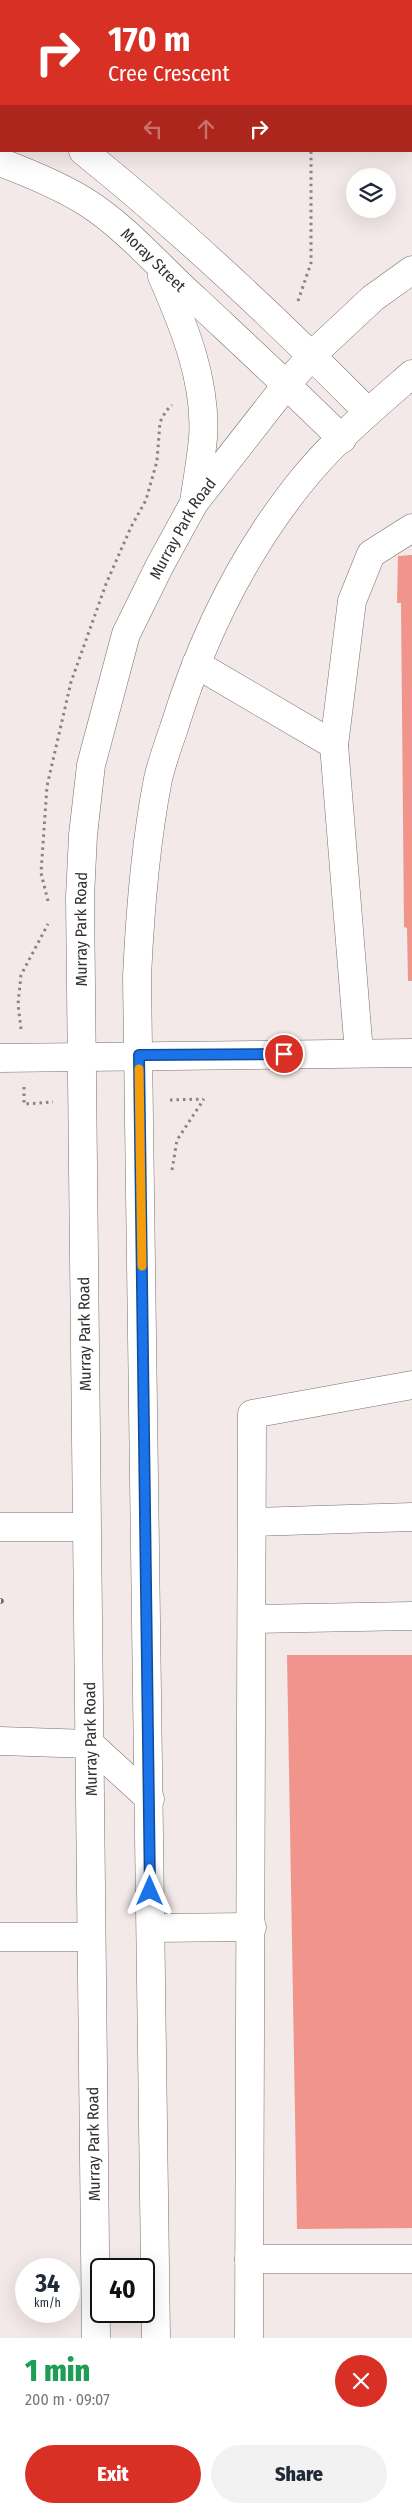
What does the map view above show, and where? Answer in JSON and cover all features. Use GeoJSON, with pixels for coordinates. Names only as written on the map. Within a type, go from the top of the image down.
{"type":"FeatureCollection","features":[{"type":"Feature","properties":{"kind":"street"},"geometry":{"type":"LineString","coordinates":[[84,152],[139,196],[213,261],[312,355],[368,412]]}},
{"type":"Feature","properties":{"kind":"street","name":"Moray Street"},"geometry":{"type":"LineString","coordinates":[[0,162],[33,174],[86,202],[126,233],[287,384],[342,439]]}},
{"type":"Feature","properties":{"kind":"street"},"geometry":{"type":"LineString","coordinates":[[158,265],[183,324],[199,380],[203,436],[194,503]]}},
{"type":"Feature","properties":{"kind":"street"},"geometry":{"type":"LineString","coordinates":[[287,384],[312,355],[373,298],[412,270]]}},
{"type":"Feature","properties":{"kind":"street"},"geometry":{"type":"LineString","coordinates":[[156,2338],[150,1799],[137,978],[141,895],[151,818],[159,776],[211,624],[256,544],[299,484],[368,412],[412,374]]}},
{"type":"Feature","properties":{"kind":"street","name":"Murray Park Road"},"geometry":{"type":"LineString","coordinates":[[96,2338],[80,897],[83,835],[91,765],[126,634],[160,564],[194,503],[287,384]]}},
{"type":"Feature","properties":{"kind":"street"},"geometry":{"type":"LineString","coordinates":[[359,1053],[334,745],[352,601],[371,554],[412,528]]}},
{"type":"Feature","properties":{"kind":"street"},"geometry":{"type":"LineString","coordinates":[[196,664],[334,745]]}},
{"type":"Feature","properties":{"kind":"street"},"geometry":{"type":"LineString","coordinates":[[0,1058],[412,1053]]}},
{"type":"Feature","properties":{"kind":"street"},"geometry":{"type":"LineString","coordinates":[[250,2338],[252,1414],[412,1385]]}},
{"type":"Feature","properties":{"kind":"street"},"geometry":{"type":"LineString","coordinates":[[253,1522],[412,1517]]}},
{"type":"Feature","properties":{"kind":"street"},"geometry":{"type":"LineString","coordinates":[[0,1527],[86,1527]]}},
{"type":"Feature","properties":{"kind":"street"},"geometry":{"type":"LineString","coordinates":[[252,1619],[412,1616]]}},
{"type":"Feature","properties":{"kind":"street"},"geometry":{"type":"LineString","coordinates":[[0,1741],[90,1744],[150,1799]]}},
{"type":"Feature","properties":{"kind":"street"},"geometry":{"type":"LineString","coordinates":[[151,1928],[252,1927]]}},
{"type":"Feature","properties":{"kind":"street"},"geometry":{"type":"LineString","coordinates":[[0,1936],[91,1936]]}},
{"type":"Feature","properties":{"kind":"street"},"geometry":{"type":"LineString","coordinates":[[249,2260],[412,2259]]}},
{"type":"Feature","properties":{"kind":"building"},"geometry":{"type":"Polygon","coordinates":[[[412,555],[412,981],[408,981],[407,928],[404,927],[401,603],[397,603],[398,556],[412,555]]]}},
{"type":"Feature","properties":{"kind":"building"},"geometry":{"type":"Polygon","coordinates":[[[287,1655],[412,1655],[412,2228],[297,2229],[287,1655]]]}},
{"type":"Feature","properties":{"kind":"slow traffic"},"geometry":{"type":"LineString","coordinates":[[139,1069],[142,1266]]}},
{"type":"Feature","properties":{"kind":"route"},"geometry":{"type":"LineString","coordinates":[[150,1891],[139,1055],[284,1054]]}}]}
